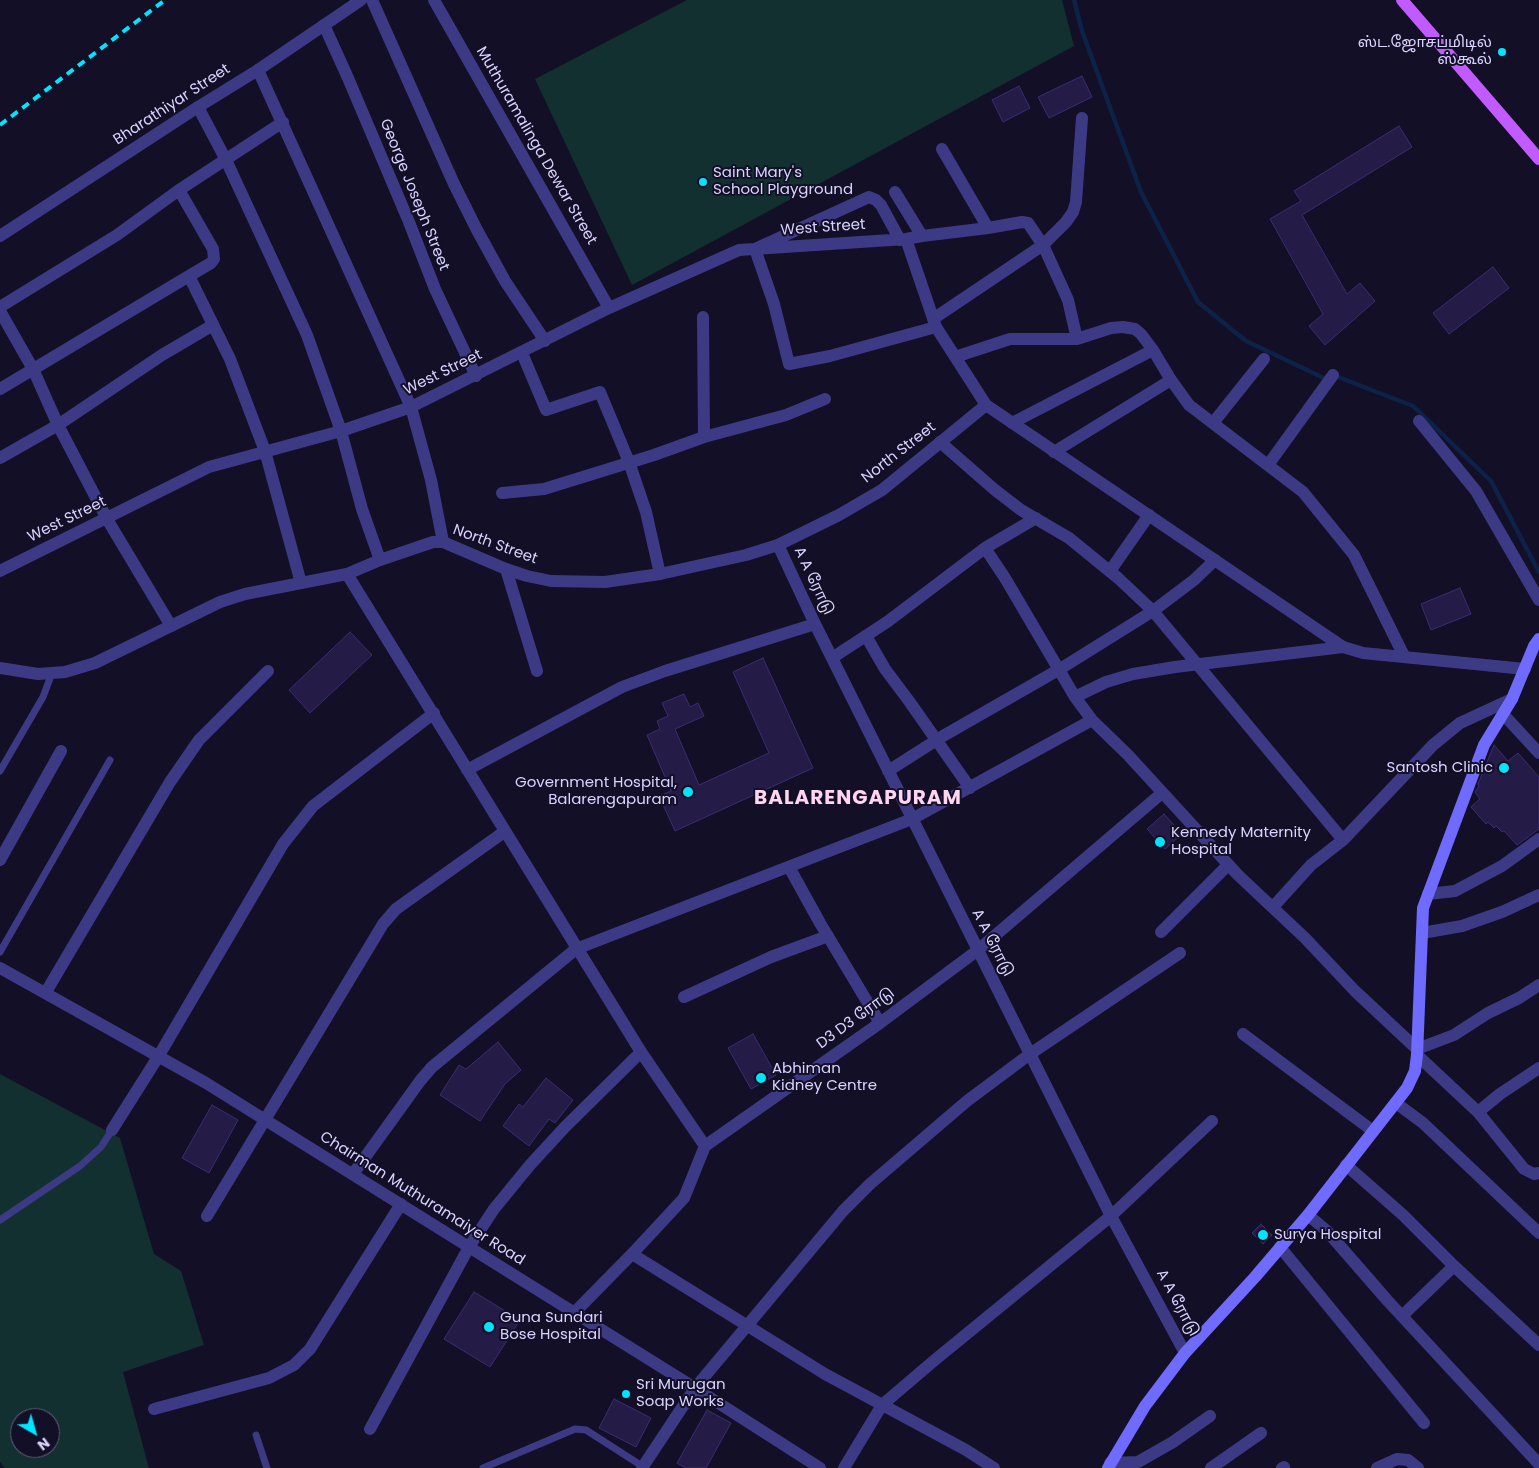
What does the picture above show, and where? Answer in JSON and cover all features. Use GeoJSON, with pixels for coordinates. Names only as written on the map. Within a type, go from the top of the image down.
{"type":"FeatureCollection","features":[{"type":"Feature","properties":{"kind":"main road"},"geometry":{"type":"LineString","coordinates":[[1402,0],[1539,159]]}},
{"type":"Feature","properties":{"kind":"main road"},"geometry":{"type":"LineString","coordinates":[[1109,1466],[1145,1406],[1185,1353],[1255,1278],[1308,1215],[1396,1103],[1415,1071],[1422,908],[1484,745],[1512,699],[1537,645]]}},
{"type":"Feature","properties":{"kind":"street","name":"Bharathiyar Street"},"geometry":{"type":"LineString","coordinates":[[0,236],[198,106],[258,70],[361,0]]}},
{"type":"Feature","properties":{"kind":"street"},"geometry":{"type":"LineString","coordinates":[[372,0],[454,184],[477,230],[504,281],[544,341]]}},
{"type":"Feature","properties":{"kind":"street","name":"Muthuramalinga Dewar Street"},"geometry":{"type":"LineString","coordinates":[[434,0],[609,308]]}},
{"type":"Feature","properties":{"kind":"street","name":"George Joseph Street"},"geometry":{"type":"LineString","coordinates":[[324,25],[409,222],[434,289],[476,376]]}},
{"type":"Feature","properties":{"kind":"street"},"geometry":{"type":"LineString","coordinates":[[258,70],[411,407],[431,480],[443,542]]}},
{"type":"Feature","properties":{"kind":"street"},"geometry":{"type":"LineString","coordinates":[[198,106],[226,160],[307,335],[341,431],[362,509],[380,560]]}},
{"type":"Feature","properties":{"kind":"street"},"geometry":{"type":"LineString","coordinates":[[1082,118],[1076,202],[1073,212],[1066,222],[1043,245],[934,323],[830,356],[789,364],[774,304],[755,249],[869,197],[881,205],[903,240],[934,323],[986,405],[1343,647],[1363,652],[1525,669]]}},
{"type":"Feature","properties":{"kind":"street"},"geometry":{"type":"LineString","coordinates":[[0,307],[117,235],[179,190],[283,122]]}},
{"type":"Feature","properties":{"kind":"street"},"geometry":{"type":"LineString","coordinates":[[942,148],[988,228]]}},
{"type":"Feature","properties":{"kind":"street"},"geometry":{"type":"LineString","coordinates":[[0,389],[211,263],[215,254],[179,190]]}},
{"type":"Feature","properties":{"kind":"street"},"geometry":{"type":"LineString","coordinates":[[894,192],[922,236]]}},
{"type":"Feature","properties":{"kind":"street","name":"West Street"},"geometry":{"type":"LineString","coordinates":[[0,571],[209,467],[341,431],[411,407],[609,308],[739,250],[903,240],[1022,222],[1028,223],[1043,245]]}},
{"type":"Feature","properties":{"kind":"street"},"geometry":{"type":"LineString","coordinates":[[1043,245],[1068,300],[1077,339]]}},
{"type":"Feature","properties":{"kind":"street"},"geometry":{"type":"LineString","coordinates":[[189,276],[230,359],[266,451],[301,584]]}},
{"type":"Feature","properties":{"kind":"street"},"geometry":{"type":"LineString","coordinates":[[0,311],[33,369],[58,425],[107,519],[171,626]]}},
{"type":"Feature","properties":{"kind":"street"},"geometry":{"type":"LineString","coordinates":[[703,317],[704,437]]}},
{"type":"Feature","properties":{"kind":"street"},"geometry":{"type":"LineString","coordinates":[[0,458],[58,425],[162,355],[213,325]]}},
{"type":"Feature","properties":{"kind":"street"},"geometry":{"type":"LineString","coordinates":[[955,357],[1010,339],[1077,339],[1112,328],[1135,329],[1153,350],[1188,405],[1304,492],[1354,555],[1404,656]]}},
{"type":"Feature","properties":{"kind":"street"},"geometry":{"type":"LineString","coordinates":[[1012,423],[1153,350]]}},
{"type":"Feature","properties":{"kind":"street"},"geometry":{"type":"LineString","coordinates":[[522,353],[546,410],[600,392],[629,462],[646,512],[660,574]]}},
{"type":"Feature","properties":{"kind":"street"},"geometry":{"type":"LineString","coordinates":[[1213,423],[1264,359]]}},
{"type":"Feature","properties":{"kind":"street"},"geometry":{"type":"LineString","coordinates":[[1268,465],[1333,375]]}},
{"type":"Feature","properties":{"kind":"street"},"geometry":{"type":"LineString","coordinates":[[1054,452],[1171,380]]}},
{"type":"Feature","properties":{"kind":"street"},"geometry":{"type":"LineString","coordinates":[[502,492],[544,489],[704,437],[786,415],[826,399]]}},
{"type":"Feature","properties":{"kind":"street","name":"North Street"},"geometry":{"type":"LineString","coordinates":[[0,668],[38,674],[65,672],[95,663],[220,602],[245,594],[347,574],[380,560],[433,542],[443,542],[506,569],[550,581],[605,582],[660,574],[746,555],[778,545],[839,516],[882,490],[986,405]]}},
{"type":"Feature","properties":{"kind":"street"},"geometry":{"type":"LineString","coordinates":[[1419,422],[1476,491],[1539,600]]}},
{"type":"Feature","properties":{"kind":"street"},"geometry":{"type":"LineString","coordinates":[[940,442],[995,490],[1069,538],[1110,571],[1153,611],[1343,840]]}},
{"type":"Feature","properties":{"kind":"street"},"geometry":{"type":"LineString","coordinates":[[1110,571],[1149,516]]}},
{"type":"Feature","properties":{"kind":"street"},"geometry":{"type":"LineString","coordinates":[[832,658],[887,622],[985,548],[1036,518]]}},
{"type":"Feature","properties":{"kind":"street","name":"A A ரோடு"},"geometry":{"type":"LineString","coordinates":[[778,545],[815,624],[1111,1216],[1185,1353]]}},
{"type":"Feature","properties":{"kind":"street"},"geometry":{"type":"LineString","coordinates":[[985,548],[1060,669],[1075,697],[1092,720],[1128,755],[1228,865],[1305,938],[1355,991],[1478,1112],[1524,1169],[1534,1174],[1539,1173]]}},
{"type":"Feature","properties":{"kind":"street"},"geometry":{"type":"LineString","coordinates":[[888,771],[936,740],[1060,669],[1153,611],[1194,580],[1215,560]]}},
{"type":"Feature","properties":{"kind":"street"},"geometry":{"type":"LineString","coordinates":[[506,569],[537,671]]}},
{"type":"Feature","properties":{"kind":"street"},"geometry":{"type":"LineString","coordinates":[[347,574],[434,713],[576,949],[641,1052],[705,1146],[684,1198],[574,1313]]}},
{"type":"Feature","properties":{"kind":"street"},"geometry":{"type":"LineString","coordinates":[[467,770],[622,687],[665,671],[815,624]]}},
{"type":"Feature","properties":{"kind":"street"},"geometry":{"type":"LineString","coordinates":[[866,636],[885,669],[970,788]]}},
{"type":"Feature","properties":{"kind":"street"},"geometry":{"type":"LineString","coordinates":[[1075,697],[1106,682],[1133,674],[1343,647]]}},
{"type":"Feature","properties":{"kind":"street"},"geometry":{"type":"LineString","coordinates":[[46,992],[170,782],[199,740],[268,670]]}},
{"type":"Feature","properties":{"kind":"street"},"geometry":{"type":"LineString","coordinates":[[1273,907],[1311,865],[1343,840],[1433,745],[1460,723],[1512,699]]}},
{"type":"Feature","properties":{"kind":"street"},"geometry":{"type":"LineString","coordinates":[[112,1130],[158,1057],[284,844],[313,806],[434,713]]}},
{"type":"Feature","properties":{"kind":"street"},"geometry":{"type":"LineString","coordinates":[[1503,714],[1539,753]]}},
{"type":"Feature","properties":{"kind":"street"},"geometry":{"type":"LineString","coordinates":[[353,1174],[432,1067],[576,949],[912,819],[1092,720]]}},
{"type":"Feature","properties":{"kind":"street"},"geometry":{"type":"LineString","coordinates":[[0,860],[61,751]]}},
{"type":"Feature","properties":{"kind":"street","name":"D3 D3 ரோடு"},"geometry":{"type":"LineString","coordinates":[[705,1146],[880,1023],[978,950],[1162,793]]}},
{"type":"Feature","properties":{"kind":"street"},"geometry":{"type":"LineString","coordinates":[[207,1216],[383,924],[396,910],[504,832]]}},
{"type":"Feature","properties":{"kind":"street"},"geometry":{"type":"LineString","coordinates":[[1428,894],[1455,891],[1502,866],[1539,839]]}},
{"type":"Feature","properties":{"kind":"street"},"geometry":{"type":"LineString","coordinates":[[1161,932],[1228,865]]}},
{"type":"Feature","properties":{"kind":"street"},"geometry":{"type":"LineString","coordinates":[[789,867],[880,1023]]}},
{"type":"Feature","properties":{"kind":"street"},"geometry":{"type":"LineString","coordinates":[[1422,933],[1462,926],[1502,912],[1539,895]]}},
{"type":"Feature","properties":{"kind":"street"},"geometry":{"type":"LineString","coordinates":[[684,997],[771,957],[828,936]]}},
{"type":"Feature","properties":{"kind":"street"},"geometry":{"type":"LineString","coordinates":[[642,1467],[695,1388],[843,1211],[870,1184],[967,1101],[1030,1054],[1180,953]]}},
{"type":"Feature","properties":{"kind":"street","name":"Chairman Muthuramaiyer Road"},"geometry":{"type":"LineString","coordinates":[[0,968],[206,1083],[820,1468]]}},
{"type":"Feature","properties":{"kind":"street"},"geometry":{"type":"LineString","coordinates":[[1417,1052],[1454,1035],[1488,1013],[1519,998],[1539,984]]}},
{"type":"Feature","properties":{"kind":"street"},"geometry":{"type":"LineString","coordinates":[[1243,1034],[1373,1131]]}},
{"type":"Feature","properties":{"kind":"street"},"geometry":{"type":"LineString","coordinates":[[370,1429],[469,1247],[494,1210],[530,1165],[565,1127],[641,1052]]}},
{"type":"Feature","properties":{"kind":"street"},"geometry":{"type":"LineString","coordinates":[[1478,1112],[1500,1094],[1539,1068]]}},
{"type":"Feature","properties":{"kind":"street"},"geometry":{"type":"LineString","coordinates":[[1396,1103],[1423,1123],[1539,1233]]}},
{"type":"Feature","properties":{"kind":"street"},"geometry":{"type":"LineString","coordinates":[[844,1468],[882,1406],[936,1359],[1111,1216],[1212,1121]]}},
{"type":"Feature","properties":{"kind":"street"},"geometry":{"type":"LineString","coordinates":[[1346,1165],[1403,1215],[1454,1266],[1538,1342]]}},
{"type":"Feature","properties":{"kind":"street"},"geometry":{"type":"LineString","coordinates":[[154,1409],[269,1378],[294,1365],[310,1349],[401,1204]]}},
{"type":"Feature","properties":{"kind":"street"},"geometry":{"type":"LineString","coordinates":[[1308,1215],[1327,1231],[1402,1316],[1539,1464]]}},
{"type":"Feature","properties":{"kind":"street"},"geometry":{"type":"LineString","coordinates":[[1280,1247],[1424,1423]]}},
{"type":"Feature","properties":{"kind":"street"},"geometry":{"type":"LineString","coordinates":[[632,1254],[825,1374],[966,1450],[994,1468]]}},
{"type":"Feature","properties":{"kind":"street"},"geometry":{"type":"LineString","coordinates":[[1402,1316],[1454,1266]]}},
{"type":"Feature","properties":{"kind":"street"},"geometry":{"type":"LineString","coordinates":[[1109,1466],[1138,1462],[1173,1442],[1210,1416]]}},
{"type":"Feature","properties":{"kind":"street"},"geometry":{"type":"LineString","coordinates":[[1211,1468],[1261,1433]]}},
{"type":"Feature","properties":{"kind":"street"},"geometry":{"type":"LineString","coordinates":[[1376,1468],[1396,1459],[1408,1460],[1418,1468]]}},
{"type":"Feature","properties":{"kind":"lane"},"geometry":{"type":"LineString","coordinates":[[0,771],[43,697],[52,673]]}},
{"type":"Feature","properties":{"kind":"lane"},"geometry":{"type":"LineString","coordinates":[[0,952],[110,760]]}},
{"type":"Feature","properties":{"kind":"lane"},"geometry":{"type":"LineString","coordinates":[[0,1220],[80,1166],[100,1147],[112,1130]]}},
{"type":"Feature","properties":{"kind":"lane"},"geometry":{"type":"LineString","coordinates":[[483,1468],[575,1429],[586,1430],[642,1467]]}},
{"type":"Feature","properties":{"kind":"lane"},"geometry":{"type":"LineString","coordinates":[[256,1435],[267,1468]]}},
{"type":"Feature","properties":{"kind":"green space","name":"Saint Mary's School Playground"},"geometry":{"type":"Polygon","coordinates":[[[687,0],[1062,0],[1074,46],[632,285],[535,79],[687,0]]]}},
{"type":"Feature","properties":{"kind":"green space"},"geometry":{"type":"Polygon","coordinates":[[[0,1074],[120,1138],[154,1254],[181,1271],[204,1345],[123,1372],[149,1468],[5,1468],[0,1462],[0,1074]]]}},
{"type":"Feature","properties":{"kind":"building"},"geometry":{"type":"Polygon","coordinates":[[[1082,76],[1092,97],[1049,118],[1038,97],[1082,76]]]}},
{"type":"Feature","properties":{"kind":"building"},"geometry":{"type":"Polygon","coordinates":[[[1019,86],[1030,108],[1003,122],[992,100],[1019,86]]]}},
{"type":"Feature","properties":{"kind":"building"},"geometry":{"type":"Polygon","coordinates":[[[1399,126],[1412,147],[1302,215],[1347,294],[1360,283],[1375,301],[1325,345],[1309,326],[1323,314],[1270,219],[1301,201],[1294,191],[1399,126]]]}},
{"type":"Feature","properties":{"kind":"building"},"geometry":{"type":"Polygon","coordinates":[[[1493,267],[1509,288],[1449,334],[1433,313],[1493,267]]]}},
{"type":"Feature","properties":{"kind":"building"},"geometry":{"type":"Polygon","coordinates":[[[1460,588],[1471,614],[1431,630],[1421,604],[1460,588]]]}},
{"type":"Feature","properties":{"kind":"building"},"geometry":{"type":"Polygon","coordinates":[[[350,632],[372,655],[310,713],[289,690],[350,632]]]}},
{"type":"Feature","properties":{"kind":"building"},"geometry":{"type":"Polygon","coordinates":[[[763,658],[813,768],[675,831],[659,796],[671,791],[647,735],[660,729],[657,721],[668,716],[662,703],[684,694],[690,707],[698,703],[704,716],[675,729],[699,785],[769,753],[733,672],[763,658]]]}},
{"type":"Feature","properties":{"kind":"building"},"geometry":{"type":"Polygon","coordinates":[[[1494,745],[1508,761],[1518,753],[1539,777],[1539,829],[1517,845],[1504,831],[1502,832],[1496,826],[1494,828],[1488,822],[1486,824],[1471,807],[1480,799],[1475,792],[1494,745]]]}},
{"type":"Feature","properties":{"kind":"building"},"geometry":{"type":"Polygon","coordinates":[[[1164,814],[1182,834],[1165,849],[1147,829],[1164,814]]]}},
{"type":"Feature","properties":{"kind":"building"},"geometry":{"type":"Polygon","coordinates":[[[753,1034],[776,1075],[751,1089],[728,1048],[753,1034]]]}},
{"type":"Feature","properties":{"kind":"building"},"geometry":{"type":"Polygon","coordinates":[[[498,1042],[521,1070],[505,1084],[480,1121],[440,1095],[459,1065],[466,1069],[498,1042]]]}},
{"type":"Feature","properties":{"kind":"building"},"geometry":{"type":"Polygon","coordinates":[[[546,1078],[573,1100],[555,1123],[549,1119],[529,1146],[503,1126],[519,1104],[523,1107],[546,1078]]]}},
{"type":"Feature","properties":{"kind":"building"},"geometry":{"type":"Polygon","coordinates":[[[212,1105],[238,1120],[209,1173],[182,1158],[212,1105]]]}},
{"type":"Feature","properties":{"kind":"building"},"geometry":{"type":"Polygon","coordinates":[[[1261,1224],[1272,1235],[1263,1244],[1252,1233],[1261,1224]]]}},
{"type":"Feature","properties":{"kind":"building"},"geometry":{"type":"Polygon","coordinates":[[[474,1292],[520,1320],[490,1367],[444,1339],[474,1292]]]}},
{"type":"Feature","properties":{"kind":"building"},"geometry":{"type":"Polygon","coordinates":[[[614,1399],[651,1418],[636,1447],[599,1428],[614,1399]]]}},
{"type":"Feature","properties":{"kind":"building"},"geometry":{"type":"Polygon","coordinates":[[[707,1410],[731,1423],[706,1468],[686,1468],[677,1463],[707,1410]]]}},
{"type":"Feature","properties":{"kind":"waterway"},"geometry":{"type":"LineString","coordinates":[[1074,0],[1082,31],[1141,192],[1198,302],[1246,341],[1326,379],[1333,375],[1413,406],[1491,481],[1539,572]]}},
{"type":"Feature","properties":{"kind":"railway"},"geometry":{"type":"LineString","coordinates":[[0,125],[165,0]]}},
{"type":"Feature","properties":{"kind":"place","name":"ஸ்ட.ஜோசப்மிடில் ஸ்கூல்"},"geometry":{"type":"Point","coordinates":[1502,52]}},
{"type":"Feature","properties":{"kind":"place","name":"Saint Mary's School Playground"},"geometry":{"type":"Point","coordinates":[703,182]}},
{"type":"Feature","properties":{"kind":"place","name":"Santosh Clinic"},"geometry":{"type":"Point","coordinates":[1504,768]}},
{"type":"Feature","properties":{"kind":"place","name":"Government Hospital, Balarengapuram"},"geometry":{"type":"Point","coordinates":[688,792]}},
{"type":"Feature","properties":{"kind":"place","name":"Kennedy Maternity Hospital"},"geometry":{"type":"Point","coordinates":[1160,842]}},
{"type":"Feature","properties":{"kind":"place","name":"Abhiman Kidney Centre"},"geometry":{"type":"Point","coordinates":[761,1078]}},
{"type":"Feature","properties":{"kind":"place","name":"Surya Hospital"},"geometry":{"type":"Point","coordinates":[1263,1235]}},
{"type":"Feature","properties":{"kind":"place","name":"Guna Sundari Bose Hospital"},"geometry":{"type":"Point","coordinates":[489,1327]}},
{"type":"Feature","properties":{"kind":"place","name":"Sri Murugan Soap Works"},"geometry":{"type":"Point","coordinates":[626,1394]}},
{"type":"Feature","properties":{"kind":"district","name":"BALARENGAPURAM"},"geometry":{"type":"Point","coordinates":[858,799]}}]}
